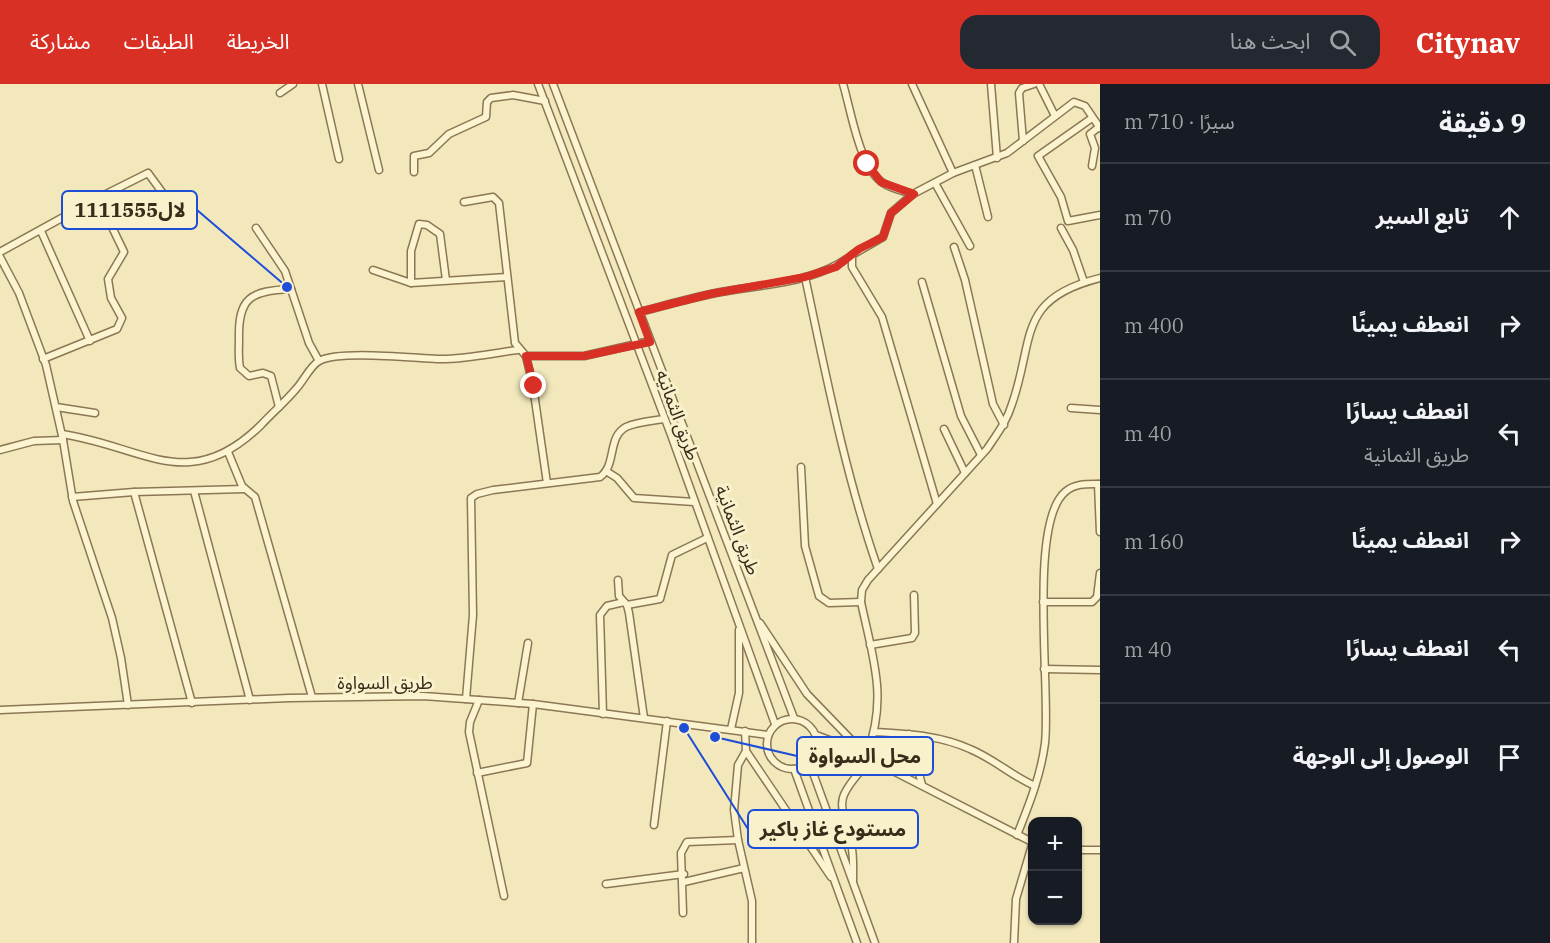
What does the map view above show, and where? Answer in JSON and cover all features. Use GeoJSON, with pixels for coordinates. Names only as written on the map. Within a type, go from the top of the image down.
{"type":"FeatureCollection","features":[{"type":"Feature","properties":{"kind":"street"},"geometry":{"type":"LineString","coordinates":[[280,93],[293,84]]}},
{"type":"Feature","properties":{"kind":"street"},"geometry":{"type":"LineString","coordinates":[[322,84],[339,159]]}},
{"type":"Feature","properties":{"kind":"street"},"geometry":{"type":"LineString","coordinates":[[358,84],[379,170]]}},
{"type":"Feature","properties":{"kind":"street","name":"طريق الثمانيه"},"geometry":{"type":"LineString","coordinates":[[538,84],[664,419],[775,724]]}},
{"type":"Feature","properties":{"kind":"street","name":"طريق الثمانية"},"geometry":{"type":"LineString","coordinates":[[553,84],[794,718]]}},
{"type":"Feature","properties":{"kind":"street"},"geometry":{"type":"LineString","coordinates":[[843,84],[860,145],[875,176],[889,186],[914,194]]}},
{"type":"Feature","properties":{"kind":"street"},"geometry":{"type":"LineString","coordinates":[[912,84],[953,173]]}},
{"type":"Feature","properties":{"kind":"street"},"geometry":{"type":"LineString","coordinates":[[991,84],[997,158]]}},
{"type":"Feature","properties":{"kind":"street"},"geometry":{"type":"LineString","coordinates":[[1023,141],[1018,93],[1022,88],[1034,84]]}},
{"type":"Feature","properties":{"kind":"street"},"geometry":{"type":"LineString","coordinates":[[1039,84],[1055,116]]}},
{"type":"Feature","properties":{"kind":"street"},"geometry":{"type":"LineString","coordinates":[[414,172],[414,156],[429,153],[449,134],[486,117],[487,102],[490,98],[513,95],[545,101]]}},
{"type":"Feature","properties":{"kind":"street"},"geometry":{"type":"LineString","coordinates":[[639,312],[710,294],[805,277],[836,267],[883,237],[891,213],[914,194],[953,173],[997,158],[1074,102],[1085,106],[1099,127],[1090,134],[1095,148],[1092,166]]}},
{"type":"Feature","properties":{"kind":"street"},"geometry":{"type":"LineString","coordinates":[[1092,118],[1038,156],[1061,197],[1068,221],[1100,215]]}},
{"type":"Feature","properties":{"kind":"street"},"geometry":{"type":"LineString","coordinates":[[975,165],[988,217]]}},
{"type":"Feature","properties":{"kind":"street"},"geometry":{"type":"LineString","coordinates":[[0,252],[146,173],[154,178],[167,200],[172,202]]}},
{"type":"Feature","properties":{"kind":"street"},"geometry":{"type":"LineString","coordinates":[[935,183],[970,246]]}},
{"type":"Feature","properties":{"kind":"street"},"geometry":{"type":"LineString","coordinates":[[464,202],[493,197],[499,203],[515,343],[518,350],[526,356],[584,356],[650,342]]}},
{"type":"Feature","properties":{"kind":"street"},"geometry":{"type":"LineString","coordinates":[[43,358],[117,329],[122,321],[111,298],[108,279],[124,252],[98,198]]}},
{"type":"Feature","properties":{"kind":"street"},"geometry":{"type":"LineString","coordinates":[[411,283],[411,251],[419,224],[427,225],[440,234],[446,280]]}},
{"type":"Feature","properties":{"kind":"street"},"geometry":{"type":"LineString","coordinates":[[256,228],[282,265],[306,335],[319,361]]}},
{"type":"Feature","properties":{"kind":"street"},"geometry":{"type":"LineString","coordinates":[[1061,228],[1073,250],[1084,282]]}},
{"type":"Feature","properties":{"kind":"street"},"geometry":{"type":"LineString","coordinates":[[41,231],[90,341]]}},
{"type":"Feature","properties":{"kind":"street"},"geometry":{"type":"LineString","coordinates":[[954,247],[965,280],[993,404],[1004,425]]}},
{"type":"Feature","properties":{"kind":"street"},"geometry":{"type":"LineString","coordinates":[[852,255],[852,267],[882,317],[937,504]]}},
{"type":"Feature","properties":{"kind":"street"},"geometry":{"type":"LineString","coordinates":[[0,257],[19,293],[43,358],[56,407],[72,497],[112,618],[122,658],[128,705]]}},
{"type":"Feature","properties":{"kind":"street"},"geometry":{"type":"LineString","coordinates":[[373,270],[411,283],[507,277]]}},
{"type":"Feature","properties":{"kind":"street"},"geometry":{"type":"LineString","coordinates":[[805,277],[849,474],[862,524],[878,569]]}},
{"type":"Feature","properties":{"kind":"street"},"geometry":{"type":"LineString","coordinates":[[865,754],[874,732],[880,700],[861,602],[862,590],[878,569],[981,455],[1004,425],[1013,403],[1034,319],[1053,298],[1084,282],[1100,278]]}},
{"type":"Feature","properties":{"kind":"street"},"geometry":{"type":"LineString","coordinates":[[922,282],[962,416],[981,455]]}},
{"type":"Feature","properties":{"kind":"street"},"geometry":{"type":"LineString","coordinates":[[279,407],[271,376],[263,373],[249,376],[242,372],[239,364],[239,317],[241,307],[248,299],[268,292],[291,289]]}},
{"type":"Feature","properties":{"kind":"street"},"geometry":{"type":"LineString","coordinates":[[0,450],[34,441],[62,437],[111,444],[164,461],[194,462],[228,452],[239,446],[279,407],[319,361],[336,357],[403,355],[441,359],[518,350]]}},
{"type":"Feature","properties":{"kind":"street"},"geometry":{"type":"LineString","coordinates":[[526,356],[537,404],[547,483]]}},
{"type":"Feature","properties":{"kind":"street"},"geometry":{"type":"LineString","coordinates":[[56,407],[94,413]]}},
{"type":"Feature","properties":{"kind":"street"},"geometry":{"type":"LineString","coordinates":[[1071,408],[1100,410]]}},
{"type":"Feature","properties":{"kind":"street"},"geometry":{"type":"LineString","coordinates":[[466,699],[473,615],[470,500],[484,492],[600,477],[606,471],[615,440],[622,430],[664,419]]}},
{"type":"Feature","properties":{"kind":"street"},"geometry":{"type":"LineString","coordinates":[[944,429],[965,473]]}},
{"type":"Feature","properties":{"kind":"street"},"geometry":{"type":"LineString","coordinates":[[228,452],[244,489]]}},
{"type":"Feature","properties":{"kind":"street"},"geometry":{"type":"LineString","coordinates":[[801,467],[805,546],[819,596],[829,603],[861,602]]}},
{"type":"Feature","properties":{"kind":"street"},"geometry":{"type":"LineString","coordinates":[[606,471],[616,478],[634,498],[694,502]]}},
{"type":"Feature","properties":{"kind":"street"},"geometry":{"type":"LineString","coordinates":[[1017,835],[1035,786],[1045,742],[1043,602],[1047,552],[1056,504],[1070,488],[1084,484],[1099,484],[1100,532]]}},
{"type":"Feature","properties":{"kind":"street"},"geometry":{"type":"LineString","coordinates":[[72,497],[134,492],[244,489],[253,494],[312,697]]}},
{"type":"Feature","properties":{"kind":"street"},"geometry":{"type":"LineString","coordinates":[[194,490],[250,700]]}},
{"type":"Feature","properties":{"kind":"street"},"geometry":{"type":"LineString","coordinates":[[134,492],[192,703]]}},
{"type":"Feature","properties":{"kind":"street"},"geometry":{"type":"LineString","coordinates":[[603,714],[600,615],[607,606],[660,599],[672,555],[707,538]]}},
{"type":"Feature","properties":{"kind":"street"},"geometry":{"type":"LineString","coordinates":[[1043,602],[1092,602],[1097,597],[1100,573]]}},
{"type":"Feature","properties":{"kind":"street"},"geometry":{"type":"LineString","coordinates":[[618,580],[618,596],[625,603],[644,718]]}},
{"type":"Feature","properties":{"kind":"street"},"geometry":{"type":"LineString","coordinates":[[870,645],[912,638],[915,633],[914,595]]}},
{"type":"Feature","properties":{"kind":"street"},"geometry":{"type":"LineString","coordinates":[[756,619],[770,634],[807,694],[865,754]]}},
{"type":"Feature","properties":{"kind":"street"},"geometry":{"type":"LineString","coordinates":[[731,729],[740,693],[739,623]]}},
{"type":"Feature","properties":{"kind":"street"},"geometry":{"type":"LineString","coordinates":[[518,703],[528,643]]}},
{"type":"Feature","properties":{"kind":"street"},"geometry":{"type":"LineString","coordinates":[[1044,669],[1100,670]]}},
{"type":"Feature","properties":{"kind":"street","name":"طريق السواوة"},"geometry":{"type":"LineString","coordinates":[[0,710],[312,697],[406,696],[533,704],[768,735]]}},
{"type":"Feature","properties":{"kind":"street"},"geometry":{"type":"LineString","coordinates":[[478,700],[469,726],[504,896]]}},
{"type":"Feature","properties":{"kind":"street"},"geometry":{"type":"LineString","coordinates":[[477,773],[527,763],[530,757],[533,704]]}},
{"type":"Feature","properties":{"kind":"street"},"geometry":{"type":"LineString","coordinates":[[816,735],[815,754],[809,762],[794,769],[782,767],[772,759],[766,747],[768,735],[775,724],[794,718],[807,724],[816,735],[865,754],[1028,841]]}},
{"type":"Feature","properties":{"kind":"street"},"geometry":{"type":"LineString","coordinates":[[654,825],[667,721]]}},
{"type":"Feature","properties":{"kind":"street"},"geometry":{"type":"LineString","coordinates":[[745,731],[746,751],[837,887]]}},
{"type":"Feature","properties":{"kind":"street"},"geometry":{"type":"LineString","coordinates":[[874,732],[931,736],[970,748],[1035,786]]}},
{"type":"Feature","properties":{"kind":"street"},"geometry":{"type":"LineString","coordinates":[[909,734],[922,785]]}},
{"type":"Feature","properties":{"kind":"street"},"geometry":{"type":"LineString","coordinates":[[746,751],[738,765],[734,810],[738,840],[752,901],[752,943]]}},
{"type":"Feature","properties":{"kind":"street"},"geometry":{"type":"LineString","coordinates":[[815,754],[864,767],[895,772]]}},
{"type":"Feature","properties":{"kind":"street"},"geometry":{"type":"LineString","coordinates":[[809,762],[875,943]]}},
{"type":"Feature","properties":{"kind":"street"},"geometry":{"type":"LineString","coordinates":[[853,885],[853,853],[842,815],[841,802],[848,785],[864,767]]}},
{"type":"Feature","properties":{"kind":"street"},"geometry":{"type":"LineString","coordinates":[[794,769],[857,943]]}},
{"type":"Feature","properties":{"kind":"street"},"geometry":{"type":"LineString","coordinates":[[683,913],[684,874],[681,853],[685,843],[738,840]]}},
{"type":"Feature","properties":{"kind":"street"},"geometry":{"type":"LineString","coordinates":[[1082,850],[1100,850]]}},
{"type":"Feature","properties":{"kind":"street"},"geometry":{"type":"LineString","coordinates":[[1014,943],[1016,898],[1028,857]]}},
{"type":"Feature","properties":{"kind":"street"},"geometry":{"type":"LineString","coordinates":[[684,882],[744,868]]}},
{"type":"Feature","properties":{"kind":"street"},"geometry":{"type":"LineString","coordinates":[[606,884],[684,874]]}},
{"type":"Feature","properties":{"kind":"place","name":"1111555لال"},"geometry":{"type":"Point","coordinates":[287,287]}},
{"type":"Feature","properties":{"kind":"place","name":"مستودع غاز باكير"},"geometry":{"type":"Point","coordinates":[684,728]}},
{"type":"Feature","properties":{"kind":"place","name":"محل السواوة"},"geometry":{"type":"Point","coordinates":[715,737]}},
{"type":"Feature","properties":{"kind":"route"},"geometry":{"type":"LineString","coordinates":[[534,386],[526,356],[576,357],[650,342],[639,312],[710,294],[805,277],[836,267],[859,249],[883,237],[891,213],[914,194],[881,182],[867,164]]}}]}
